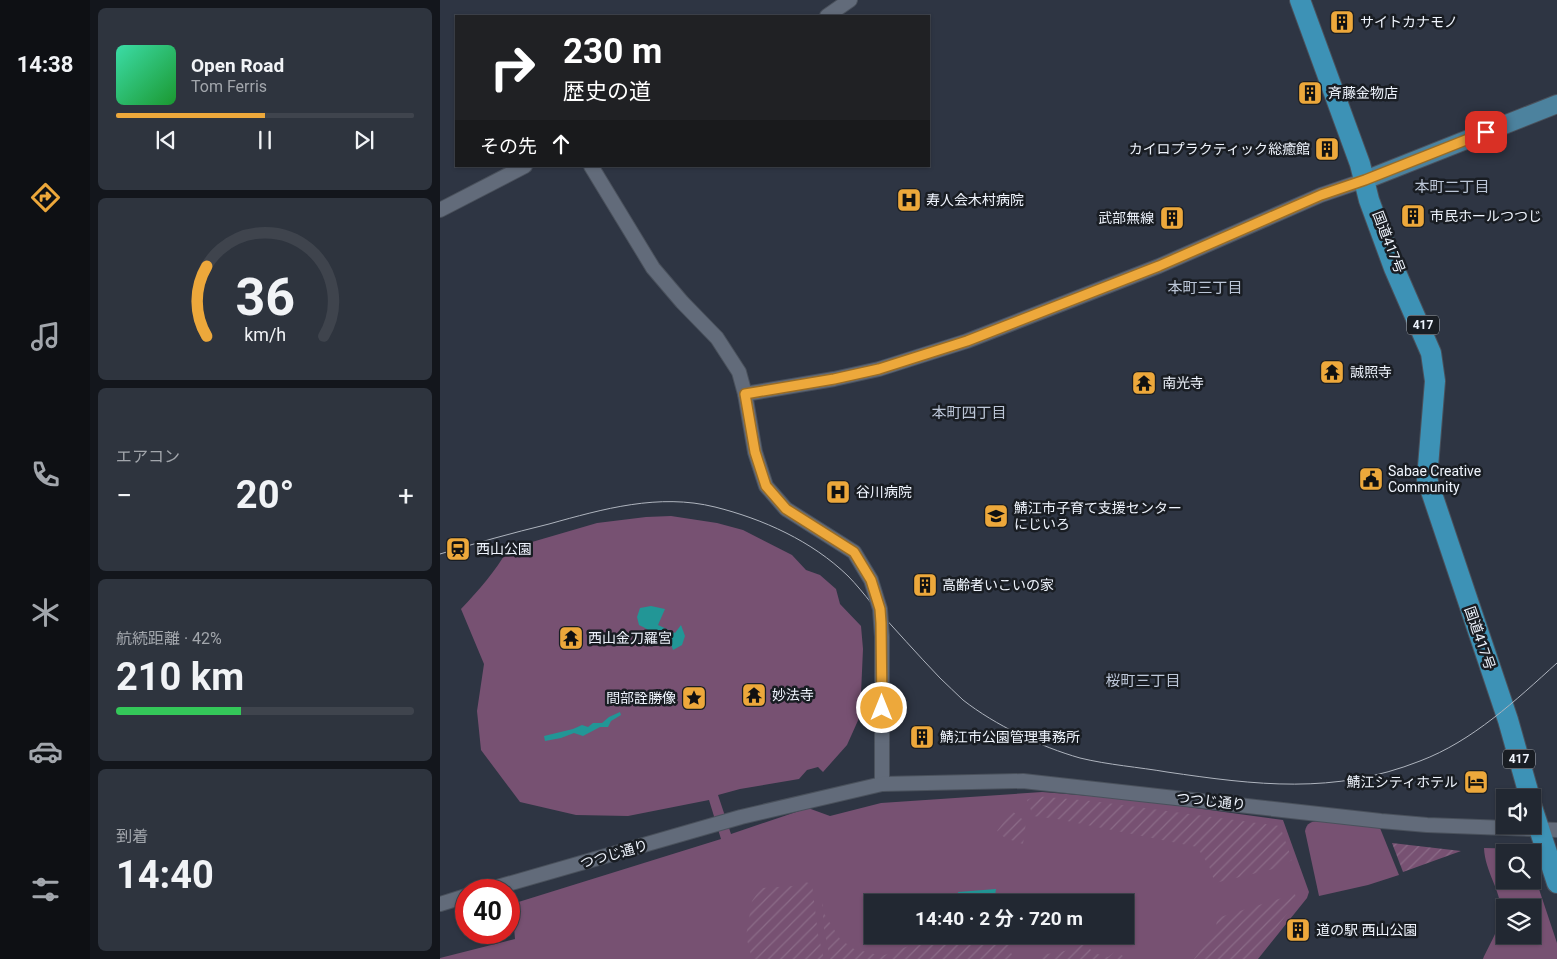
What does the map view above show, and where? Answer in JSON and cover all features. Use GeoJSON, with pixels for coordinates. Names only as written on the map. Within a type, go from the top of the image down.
{"type":"FeatureCollection","features":[{"type":"Feature","properties":{"kind":"highway","name":"国道417号"},"geometry":{"type":"LineString","coordinates":[[1300,0],[1397,265],[1434,351],[1437,363],[1438,388],[1431,460],[1426,479],[1508,720],[1527,789]]}},
{"type":"Feature","properties":{"kind":"highway"},"geometry":{"type":"LineString","coordinates":[[1548,830],[1557,883]]}},
{"type":"Feature","properties":{"kind":"main road"},"geometry":{"type":"LineString","coordinates":[[1365,180],[1557,104]]}},
{"type":"Feature","properties":{"kind":"street"},"geometry":{"type":"LineString","coordinates":[[829,15],[850,0]]}},
{"type":"Feature","properties":{"kind":"street"},"geometry":{"type":"LineString","coordinates":[[440,210],[523,167]]}},
{"type":"Feature","properties":{"kind":"street"},"geometry":{"type":"LineString","coordinates":[[592,167],[653,268],[682,302],[717,338],[739,372],[745,394],[755,452],[766,486],[786,509],[854,552],[871,580],[880,609],[882,637],[882,784]]}},
{"type":"Feature","properties":{"kind":"street"},"geometry":{"type":"LineString","coordinates":[[745,394],[834,379],[879,369],[967,341],[1159,266],[1321,195],[1365,180]]}},
{"type":"Feature","properties":{"kind":"street","name":"つつじ通り"},"geometry":{"type":"LineString","coordinates":[[520,881],[741,818],[882,784],[1023,781],[1390,822],[1548,830]]}},
{"type":"Feature","properties":{"kind":"street"},"geometry":{"type":"LineString","coordinates":[[440,904],[455,899]]}},
{"type":"Feature","properties":{"kind":"shaded area","name":"西山公園"},"geometry":{"type":"Polygon","coordinates":[[[671,516],[717,523],[743,530],[792,555],[806,570],[820,575],[836,589],[840,604],[861,626],[863,649],[860,716],[847,745],[823,772],[818,767],[807,770],[799,779],[740,789],[718,795],[731,834],[808,808],[830,816],[881,803],[1042,792],[1129,799],[1283,820],[1309,892],[1307,898],[1258,959],[440,959],[495,944],[520,944],[520,902],[721,839],[709,800],[628,816],[576,815],[520,802],[481,750],[477,711],[484,664],[461,609],[498,565],[508,549],[597,523],[671,516]]]}},
{"type":"Feature","properties":{"kind":"shaded area"},"geometry":{"type":"Polygon","coordinates":[[[651,606],[665,609],[658,625],[675,633],[681,625],[685,636],[682,645],[673,650],[670,641],[658,642],[649,631],[639,625],[637,617],[640,608],[651,606]]]}},
{"type":"Feature","properties":{"kind":"shaded area"},"geometry":{"type":"Polygon","coordinates":[[[620,712],[621,715],[611,721],[608,727],[600,727],[583,736],[574,733],[545,741],[544,736],[582,725],[588,727],[593,723],[602,723],[620,712]]]}},
{"type":"Feature","properties":{"kind":"shaded area"},"geometry":{"type":"Polygon","coordinates":[[[1035,796],[1092,801],[1280,826],[1292,860],[1277,868],[1215,883],[1209,866],[1197,847],[1057,819],[1033,816],[1027,800],[1035,796]]]}},
{"type":"Feature","properties":{"kind":"shaded area"},"geometry":{"type":"Polygon","coordinates":[[[1012,811],[1026,822],[1023,844],[1005,838],[997,831],[1012,811]]]}},
{"type":"Feature","properties":{"kind":"shaded area"},"geometry":{"type":"Polygon","coordinates":[[[1318,821],[1380,828],[1399,875],[1368,885],[1319,896],[1305,831],[1309,823],[1318,821]]]}},
{"type":"Feature","properties":{"kind":"shaded area"},"geometry":{"type":"Polygon","coordinates":[[[1392,843],[1461,851],[1403,872],[1392,843]]]}},
{"type":"Feature","properties":{"kind":"shaded area"},"geometry":{"type":"Polygon","coordinates":[[[1484,848],[1496,848],[1496,889],[1539,889],[1557,943],[1557,959],[1483,959],[1496,931],[1496,944],[1541,944],[1541,899],[1499,899],[1487,865],[1484,848]]]}},
{"type":"Feature","properties":{"kind":"shaded area"},"geometry":{"type":"Polygon","coordinates":[[[802,881],[812,884],[818,934],[824,959],[752,959],[746,936],[752,901],[761,888],[793,886],[802,881]]]}},
{"type":"Feature","properties":{"kind":"shaded area"},"geometry":{"type":"Polygon","coordinates":[[[996,889],[995,894],[958,894],[958,892],[996,889]]]}},
{"type":"Feature","properties":{"kind":"shaded area"},"geometry":{"type":"Polygon","coordinates":[[[1295,894],[1297,901],[1252,959],[1194,959],[1216,930],[1217,918],[1295,894]]]}},
{"type":"Feature","properties":{"kind":"shaded area"},"geometry":{"type":"Polygon","coordinates":[[[822,902],[825,915],[840,939],[854,949],[882,956],[914,944],[1014,944],[1011,953],[1016,959],[830,959],[824,929],[822,902]]]}},
{"type":"Feature","properties":{"kind":"shaded area"},"geometry":{"type":"Polygon","coordinates":[[[1085,944],[1094,953],[1108,957],[1116,951],[1127,959],[1037,959],[1047,954],[1061,952],[1085,944]]]}},
{"type":"Feature","properties":{"kind":"tram line"},"geometry":{"type":"LineString","coordinates":[[440,554],[610,508],[652,502],[673,502],[694,503],[733,512],[786,533],[834,563],[851,579],[940,678],[963,700],[989,718],[1034,741],[1080,758],[1232,781],[1295,784],[1326,783],[1388,772],[1420,761],[1439,753],[1476,731],[1510,705],[1557,663]]}},
{"type":"Feature","properties":{"kind":"place","name":"サイトカナモノ"},"geometry":{"type":"Point","coordinates":[1342,22]}},
{"type":"Feature","properties":{"kind":"place","name":"斉藤金物店"},"geometry":{"type":"Point","coordinates":[1310,93]}},
{"type":"Feature","properties":{"kind":"place","name":"カイロプラクティック総癒館"},"geometry":{"type":"Point","coordinates":[1327,149]}},
{"type":"Feature","properties":{"kind":"place","name":"寿人会木村病院"},"geometry":{"type":"Point","coordinates":[909,200]}},
{"type":"Feature","properties":{"kind":"place","name":"市民ホールつつじ"},"geometry":{"type":"Point","coordinates":[1413,216]}},
{"type":"Feature","properties":{"kind":"place","name":"武部無線"},"geometry":{"type":"Point","coordinates":[1172,218]}},
{"type":"Feature","properties":{"kind":"place","name":"誠照寺"},"geometry":{"type":"Point","coordinates":[1332,372]}},
{"type":"Feature","properties":{"kind":"place","name":"南光寺"},"geometry":{"type":"Point","coordinates":[1144,383]}},
{"type":"Feature","properties":{"kind":"place","name":"Sabae Creative Community"},"geometry":{"type":"Point","coordinates":[1371,479]}},
{"type":"Feature","properties":{"kind":"place","name":"谷川病院"},"geometry":{"type":"Point","coordinates":[838,492]}},
{"type":"Feature","properties":{"kind":"place","name":"鯖江市子育て支援センター にじいろ"},"geometry":{"type":"Point","coordinates":[996,516]}},
{"type":"Feature","properties":{"kind":"place","name":"西山公園"},"geometry":{"type":"Point","coordinates":[458,549]}},
{"type":"Feature","properties":{"kind":"place","name":"高齢者いこいの家"},"geometry":{"type":"Point","coordinates":[925,585]}},
{"type":"Feature","properties":{"kind":"place","name":"西山金刀羅宮"},"geometry":{"type":"Point","coordinates":[571,638]}},
{"type":"Feature","properties":{"kind":"place","name":"妙法寺"},"geometry":{"type":"Point","coordinates":[754,695]}},
{"type":"Feature","properties":{"kind":"place","name":"間部詮勝像"},"geometry":{"type":"Point","coordinates":[694,698]}},
{"type":"Feature","properties":{"kind":"place","name":"鯖江市公園管理事務所"},"geometry":{"type":"Point","coordinates":[922,737]}},
{"type":"Feature","properties":{"kind":"place","name":"鯖江シティホテル"},"geometry":{"type":"Point","coordinates":[1476,782]}},
{"type":"Feature","properties":{"kind":"place","name":"道の駅 西山公園"},"geometry":{"type":"Point","coordinates":[1298,930]}},
{"type":"Feature","properties":{"kind":"district","name":"本町二丁目"},"geometry":{"type":"Point","coordinates":[1452,187]}},
{"type":"Feature","properties":{"kind":"district","name":"本町三丁目"},"geometry":{"type":"Point","coordinates":[1205,288]}},
{"type":"Feature","properties":{"kind":"district","name":"本町四丁目"},"geometry":{"type":"Point","coordinates":[969,413]}},
{"type":"Feature","properties":{"kind":"district","name":"桜町三丁目"},"geometry":{"type":"Point","coordinates":[1143,681]}},
{"type":"Feature","properties":{"kind":"route"},"geometry":{"type":"LineString","coordinates":[[882,708],[880,609],[871,580],[854,552],[786,509],[766,486],[755,452],[745,394],[834,379],[879,369],[967,341],[1159,266],[1321,195],[1365,180],[1486,132]]}}]}
